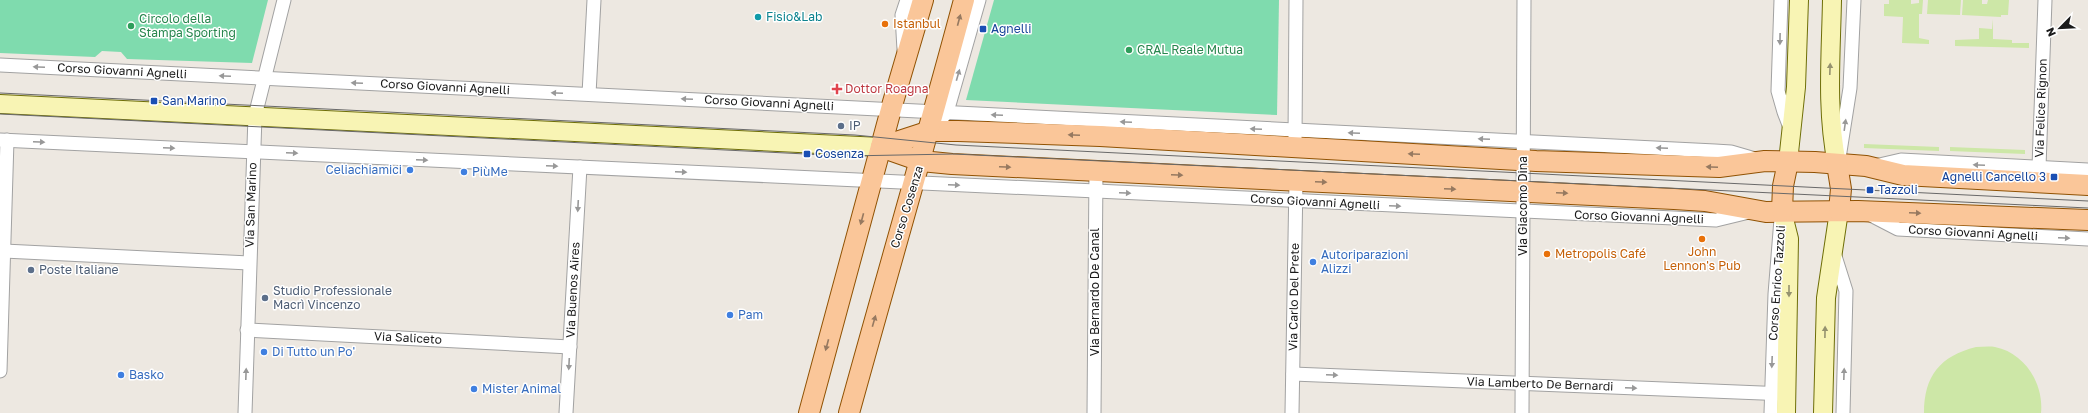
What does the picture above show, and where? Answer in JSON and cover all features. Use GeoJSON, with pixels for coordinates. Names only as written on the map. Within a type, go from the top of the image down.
{"type":"FeatureCollection","features":[{"type":"Feature","properties":{"kind":"main road"},"geometry":{"type":"LineString","coordinates":[[809,413],[872,182],[890,110],[923,0]]}},
{"type":"Feature","properties":{"kind":"main road","name":"Corso Cosenza"},"geometry":{"type":"LineString","coordinates":[[849,413],[905,212],[936,121],[964,0]]}},
{"type":"Feature","properties":{"kind":"main road"},"geometry":{"type":"LineString","coordinates":[[1782,211],[1783,186],[1788,162],[1796,87],[1799,0]]}},
{"type":"Feature","properties":{"kind":"main road"},"geometry":{"type":"LineString","coordinates":[[1823,413],[1826,298],[1834,251],[1841,189],[1833,144],[1830,90],[1832,0]]}},
{"type":"Feature","properties":{"kind":"main road","name":"Corso Giovanni Agnelli"},"geometry":{"type":"LineString","coordinates":[[0,104],[881,147],[936,121],[958,131],[1101,128],[1295,139],[1523,160],[1719,167],[1765,162],[1837,164]]}},
{"type":"Feature","properties":{"kind":"main road","name":"Corso Giovanni Agnelli"},"geometry":{"type":"LineString","coordinates":[[881,147],[918,173],[952,164],[1705,201],[1758,211],[1862,211],[2088,220]]}},
{"type":"Feature","properties":{"kind":"main road"},"geometry":{"type":"LineString","coordinates":[[1837,164],[1869,167],[1902,175],[2088,185]]}},
{"type":"Feature","properties":{"kind":"main road","name":"Corso Enrico Tazzoli"},"geometry":{"type":"LineString","coordinates":[[1782,211],[1789,239],[1779,394],[1786,413]]}},
{"type":"Feature","properties":{"kind":"street","name":"Via San Marino"},"geometry":{"type":"LineString","coordinates":[[245,413],[255,116],[284,0]]}},
{"type":"Feature","properties":{"kind":"street"},"geometry":{"type":"LineString","coordinates":[[589,94],[594,0]]}},
{"type":"Feature","properties":{"kind":"street"},"geometry":{"type":"LineString","coordinates":[[905,62],[902,15],[907,0]]}},
{"type":"Feature","properties":{"kind":"street","name":"Corso Cosenza"},"geometry":{"type":"LineString","coordinates":[[936,121],[979,0]]}},
{"type":"Feature","properties":{"kind":"street"},"geometry":{"type":"LineString","coordinates":[[1295,139],[1296,0]]}},
{"type":"Feature","properties":{"kind":"street","name":"Via Giacomo Dina"},"geometry":{"type":"LineString","coordinates":[[1522,413],[1524,0]]}},
{"type":"Feature","properties":{"kind":"street"},"geometry":{"type":"LineString","coordinates":[[1780,0],[1778,91],[1784,112],[1792,130]]}},
{"type":"Feature","properties":{"kind":"street"},"geometry":{"type":"LineString","coordinates":[[1837,164],[1850,88],[1854,0]]}},
{"type":"Feature","properties":{"kind":"street","name":"Via Felice Rignon"},"geometry":{"type":"LineString","coordinates":[[2039,167],[2045,0]]}},
{"type":"Feature","properties":{"kind":"street","name":"Corso Giovanni Agnelli"},"geometry":{"type":"LineString","coordinates":[[0,65],[890,110],[936,121],[1101,128]]}},
{"type":"Feature","properties":{"kind":"street","name":"Corso Giovanni Agnelli"},"geometry":{"type":"LineString","coordinates":[[1295,139],[1523,141],[1731,152],[1765,162]]}},
{"type":"Feature","properties":{"kind":"street","name":"Corso Giovanni Agnelli"},"geometry":{"type":"LineString","coordinates":[[4,140],[872,182],[918,173],[1095,192],[1716,220],[1758,211]]}},
{"type":"Feature","properties":{"kind":"street"},"geometry":{"type":"LineString","coordinates":[[0,371],[4,251],[4,140]]}},
{"type":"Feature","properties":{"kind":"street"},"geometry":{"type":"LineString","coordinates":[[1869,167],[1901,160],[2088,170]]}},
{"type":"Feature","properties":{"kind":"street","name":"Via Buenos Aires"},"geometry":{"type":"LineString","coordinates":[[566,413],[580,167]]}},
{"type":"Feature","properties":{"kind":"street","name":"Via Bernardo De Canal"},"geometry":{"type":"LineString","coordinates":[[1094,413],[1096,171]]}},
{"type":"Feature","properties":{"kind":"street","name":"Via Carlo Del Prete"},"geometry":{"type":"LineString","coordinates":[[1292,413],[1296,181]]}},
{"type":"Feature","properties":{"kind":"street","name":"Corso Giovanni Agnelli"},"geometry":{"type":"LineString","coordinates":[[1862,211],[1898,228],[2088,239]]}},
{"type":"Feature","properties":{"kind":"street"},"geometry":{"type":"LineString","coordinates":[[4,251],[249,264]]}},
{"type":"Feature","properties":{"kind":"street"},"geometry":{"type":"LineString","coordinates":[[1834,251],[1846,291],[1843,413]]}},
{"type":"Feature","properties":{"kind":"street","name":"Via Saliceto"},"geometry":{"type":"LineString","coordinates":[[247,330],[570,347]]}},
{"type":"Feature","properties":{"kind":"street","name":"Via Lamberto De Bernardi"},"geometry":{"type":"LineString","coordinates":[[1293,374],[1779,394]]}},
{"type":"Feature","properties":{"kind":"street","name":"Corso Enrico Tazzoli"},"geometry":{"type":"LineString","coordinates":[[1770,413],[1779,394]]}},
{"type":"Feature","properties":{"kind":"green space","name":"Circolo della Stampa Sporting"},"geometry":{"type":"Polygon","coordinates":[[[0,0],[268,0],[252,63],[127,59],[121,52],[102,51],[95,57],[0,53],[0,0]]]}},
{"type":"Feature","properties":{"kind":"green space","name":"CRAL Reale Mutua"},"geometry":{"type":"Polygon","coordinates":[[[994,0],[1279,0],[1277,115],[966,100],[994,0]]]}},
{"type":"Feature","properties":{"kind":"green space"},"geometry":{"type":"Polygon","coordinates":[[[1889,0],[1911,0],[1911,4],[1919,3],[1919,0],[1923,0],[1922,14],[1919,14],[1919,38],[1929,40],[1929,44],[1902,43],[1903,17],[1884,16],[1884,4],[1889,4],[1889,0]]]}},
{"type":"Feature","properties":{"kind":"green space"},"geometry":{"type":"Polygon","coordinates":[[[1928,0],[1961,0],[1960,15],[1927,14],[1928,0]]]}},
{"type":"Feature","properties":{"kind":"green space"},"geometry":{"type":"Polygon","coordinates":[[[1963,0],[1982,0],[1982,4],[1987,4],[1988,0],[2009,0],[2008,15],[2001,15],[2001,17],[1962,15],[1963,0]]]}},
{"type":"Feature","properties":{"kind":"green space"},"geometry":{"type":"Polygon","coordinates":[[[1993,19],[1993,39],[2012,40],[2012,43],[2029,43],[2029,48],[1955,46],[1955,40],[1979,39],[1979,28],[1992,29],[1993,19]]]}},
{"type":"Feature","properties":{"kind":"green space"},"geometry":{"type":"Polygon","coordinates":[[[1864,144],[1939,147],[1939,151],[1864,148],[1864,144]]]}},
{"type":"Feature","properties":{"kind":"green space"},"geometry":{"type":"Polygon","coordinates":[[[1950,147],[2025,150],[2025,154],[1950,151],[1950,147]]]}},
{"type":"Feature","properties":{"kind":"green space"},"geometry":{"type":"Polygon","coordinates":[[[1976,347],[1995,347],[2006,350],[2024,363],[2036,381],[2041,402],[2041,413],[1924,413],[1927,388],[1936,370],[1953,356],[1976,347]]]}},
{"type":"Feature","properties":{"kind":"tram line"},"geometry":{"type":"LineString","coordinates":[[0,93],[855,135],[956,145],[2088,201]]}},
{"type":"Feature","properties":{"kind":"tram line"},"geometry":{"type":"LineString","coordinates":[[0,114],[846,156],[954,154],[2088,208]]}},
{"type":"Feature","properties":{"kind":"place","name":"Fisio&Lab"},"geometry":{"type":"Point","coordinates":[758,17]}},
{"type":"Feature","properties":{"kind":"place","name":"Istanbul"},"geometry":{"type":"Point","coordinates":[885,24]}},
{"type":"Feature","properties":{"kind":"place","name":"Circolo della Stampa Sporting"},"geometry":{"type":"Point","coordinates":[131,26]}},
{"type":"Feature","properties":{"kind":"place","name":"Agnelli"},"geometry":{"type":"Point","coordinates":[983,29]}},
{"type":"Feature","properties":{"kind":"place","name":"CRAL Reale Mutua"},"geometry":{"type":"Point","coordinates":[1129,50]}},
{"type":"Feature","properties":{"kind":"place","name":"Dottor Roagna"},"geometry":{"type":"Point","coordinates":[837,89]}},
{"type":"Feature","properties":{"kind":"place","name":"San Marino"},"geometry":{"type":"Point","coordinates":[154,101]}},
{"type":"Feature","properties":{"kind":"place","name":"IP"},"geometry":{"type":"Point","coordinates":[841,126]}},
{"type":"Feature","properties":{"kind":"place","name":"Cosenza"},"geometry":{"type":"Point","coordinates":[807,154]}},
{"type":"Feature","properties":{"kind":"place","name":"Celiachiamici"},"geometry":{"type":"Point","coordinates":[410,170]}},
{"type":"Feature","properties":{"kind":"place","name":"PiùMe"},"geometry":{"type":"Point","coordinates":[464,172]}},
{"type":"Feature","properties":{"kind":"place","name":"Agnelli Cancello 3"},"geometry":{"type":"Point","coordinates":[2054,177]}},
{"type":"Feature","properties":{"kind":"place","name":"Tazzoli"},"geometry":{"type":"Point","coordinates":[1870,190]}},
{"type":"Feature","properties":{"kind":"place","name":"John Lennon's Pub"},"geometry":{"type":"Point","coordinates":[1702,239]}},
{"type":"Feature","properties":{"kind":"place","name":"Metropolis Café"},"geometry":{"type":"Point","coordinates":[1547,254]}},
{"type":"Feature","properties":{"kind":"place","name":"Autoriparazioni Alizzi"},"geometry":{"type":"Point","coordinates":[1313,262]}},
{"type":"Feature","properties":{"kind":"place","name":"Poste Italiane"},"geometry":{"type":"Point","coordinates":[31,270]}},
{"type":"Feature","properties":{"kind":"place","name":"Studio Professionale Macrì Vincenzo"},"geometry":{"type":"Point","coordinates":[265,298]}},
{"type":"Feature","properties":{"kind":"place","name":"Pam"},"geometry":{"type":"Point","coordinates":[730,315]}},
{"type":"Feature","properties":{"kind":"place","name":"Di Tutto un Po'"},"geometry":{"type":"Point","coordinates":[264,352]}},
{"type":"Feature","properties":{"kind":"place","name":"Basko"},"geometry":{"type":"Point","coordinates":[121,375]}},
{"type":"Feature","properties":{"kind":"place","name":"Mister Animal"},"geometry":{"type":"Point","coordinates":[474,389]}}]}
